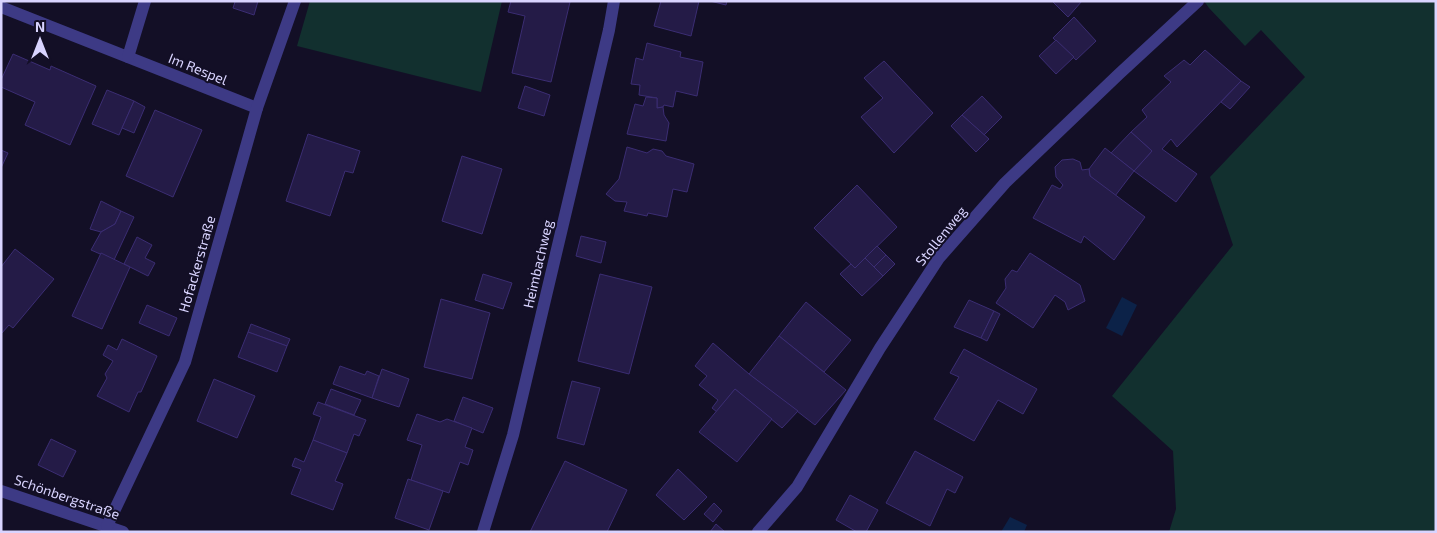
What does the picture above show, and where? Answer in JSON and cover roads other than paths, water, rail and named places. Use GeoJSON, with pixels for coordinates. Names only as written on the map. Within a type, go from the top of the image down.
{"type":"FeatureCollection","features":[{"type":"Feature","properties":{"kind":"street"},"geometry":{"type":"LineString","coordinates":[[128,57],[145,1]]}},
{"type":"Feature","properties":{"kind":"street","name":"Hofackerstraße"},"geometry":{"type":"LineString","coordinates":[[107,526],[185,362],[257,108],[295,1]]}},
{"type":"Feature","properties":{"kind":"street","name":"Heimbachweg"},"geometry":{"type":"LineString","coordinates":[[483,532],[513,435],[614,1]]}},
{"type":"Feature","properties":{"kind":"street","name":"Stollenweg"},"geometry":{"type":"LineString","coordinates":[[758,532],[797,487],[880,348],[938,258],[1005,183],[1118,74],[1198,1]]}},
{"type":"Feature","properties":{"kind":"street","name":"Im Respel"},"geometry":{"type":"LineString","coordinates":[[1,7],[257,108]]}},
{"type":"Feature","properties":{"kind":"street","name":"Schönbergstraße"},"geometry":{"type":"LineString","coordinates":[[1,490],[123,532]]}},
{"type":"Feature","properties":{"kind":"water"},"geometry":{"type":"Polygon","coordinates":[[[1122,297],[1137,305],[1122,336],[1106,328],[1122,297]]]}},
{"type":"Feature","properties":{"kind":"water"},"geometry":{"type":"Polygon","coordinates":[[[1010,517],[1027,525],[1024,532],[1001,532],[1010,517]]]}}]}
